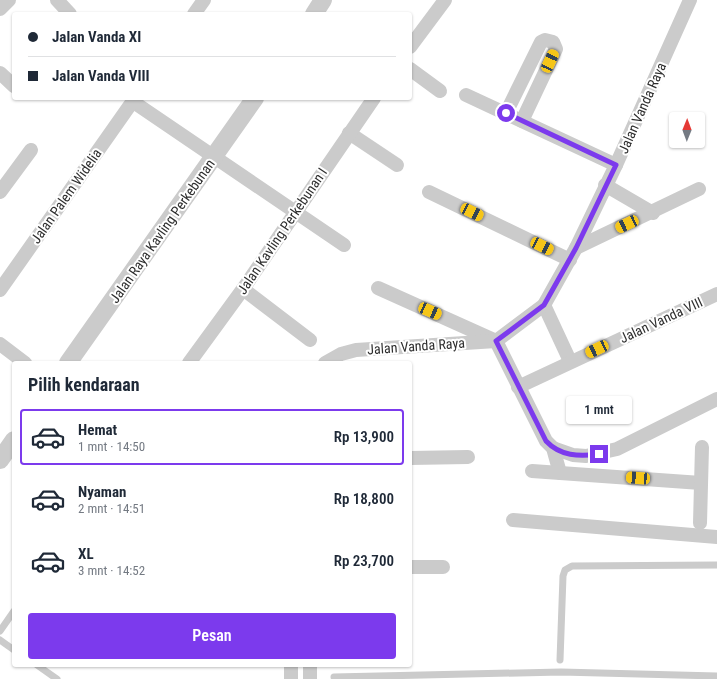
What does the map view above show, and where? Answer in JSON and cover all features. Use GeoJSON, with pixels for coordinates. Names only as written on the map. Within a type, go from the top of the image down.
{"type":"FeatureCollection","features":[{"type":"Feature","properties":{"kind":"street"},"geometry":{"type":"LineString","coordinates":[[0,9],[9,0]]}},
{"type":"Feature","properties":{"kind":"street"},"geometry":{"type":"LineString","coordinates":[[57,0],[68,12]]}},
{"type":"Feature","properties":{"kind":"street"},"geometry":{"type":"LineString","coordinates":[[195,12],[204,0]]}},
{"type":"Feature","properties":{"kind":"street"},"geometry":{"type":"LineString","coordinates":[[315,12],[323,0]]}},
{"type":"Feature","properties":{"kind":"street"},"geometry":{"type":"LineString","coordinates":[[412,44],[445,0]]}},
{"type":"Feature","properties":{"kind":"street","name":"Jalan Vanda Raya"},"geometry":{"type":"LineString","coordinates":[[328,361],[340,354],[356,350],[496,341],[544,305],[573,254],[605,185],[616,165],[690,0]]}},
{"type":"Feature","properties":{"kind":"street"},"geometry":{"type":"LineString","coordinates":[[506,113],[541,42],[545,40],[553,42],[556,49],[522,121]]}},
{"type":"Feature","properties":{"kind":"street"},"geometry":{"type":"LineString","coordinates":[[412,70],[440,91]]}},
{"type":"Feature","properties":{"kind":"street"},"geometry":{"type":"LineString","coordinates":[[0,73],[12,84]]}},
{"type":"Feature","properties":{"kind":"street"},"geometry":{"type":"LineString","coordinates":[[466,94],[616,165]]}},
{"type":"Feature","properties":{"kind":"street","name":"Jalan Palem Widelia"},"geometry":{"type":"LineString","coordinates":[[0,290],[133,100],[214,158],[344,245]]}},
{"type":"Feature","properties":{"kind":"street","name":"Jalan Raya Kavling Perkebunan"},"geometry":{"type":"LineString","coordinates":[[69,361],[254,100]]}},
{"type":"Feature","properties":{"kind":"street","name":"Jalan Kavling Perkebunan I"},"geometry":{"type":"LineString","coordinates":[[190,361],[243,289],[294,212],[373,100]]}},
{"type":"Feature","properties":{"kind":"street"},"geometry":{"type":"LineString","coordinates":[[349,133],[397,165]]}},
{"type":"Feature","properties":{"kind":"street"},"geometry":{"type":"LineString","coordinates":[[0,192],[31,150]]}},
{"type":"Feature","properties":{"kind":"street"},"geometry":{"type":"LineString","coordinates":[[605,185],[653,213]]}},
{"type":"Feature","properties":{"kind":"street"},"geometry":{"type":"LineString","coordinates":[[430,192],[573,254],[698,189]]}},
{"type":"Feature","properties":{"kind":"street"},"geometry":{"type":"LineString","coordinates":[[378,288],[496,341],[546,441],[552,448],[560,473]]}},
{"type":"Feature","properties":{"kind":"street"},"geometry":{"type":"LineString","coordinates":[[243,289],[310,340]]}},
{"type":"Feature","properties":{"kind":"street","name":"Jalan Vanda VIII"},"geometry":{"type":"LineString","coordinates":[[518,387],[570,361],[717,294]]}},
{"type":"Feature","properties":{"kind":"street"},"geometry":{"type":"LineString","coordinates":[[544,305],[570,361]]}},
{"type":"Feature","properties":{"kind":"street"},"geometry":{"type":"LineString","coordinates":[[0,344],[22,361]]}},
{"type":"Feature","properties":{"kind":"street"},"geometry":{"type":"LineString","coordinates":[[552,448],[573,455],[586,456],[617,449],[717,399]]}},
{"type":"Feature","properties":{"kind":"street"},"geometry":{"type":"LineString","coordinates":[[0,460],[12,443]]}},
{"type":"Feature","properties":{"kind":"street"},"geometry":{"type":"LineString","coordinates":[[700,523],[702,447]]}},
{"type":"Feature","properties":{"kind":"street"},"geometry":{"type":"LineString","coordinates":[[412,458],[468,457]]}},
{"type":"Feature","properties":{"kind":"street"},"geometry":{"type":"LineString","coordinates":[[532,471],[701,482]]}},
{"type":"Feature","properties":{"kind":"street"},"geometry":{"type":"LineString","coordinates":[[513,520],[717,537]]}},
{"type":"Feature","properties":{"kind":"street"},"geometry":{"type":"LineString","coordinates":[[412,567],[443,567]]}},
{"type":"Feature","properties":{"kind":"street"},"geometry":{"type":"LineString","coordinates":[[291,667],[291,679]]}},
{"type":"Feature","properties":{"kind":"street"},"geometry":{"type":"LineString","coordinates":[[310,667],[310,679]]}},
{"type":"Feature","properties":{"kind":"lane"},"geometry":{"type":"LineString","coordinates":[[560,660],[563,576],[568,568],[572,566],[717,566]]}},
{"type":"Feature","properties":{"kind":"lane"},"geometry":{"type":"LineString","coordinates":[[0,631],[12,614]]}},
{"type":"Feature","properties":{"kind":"lane"},"geometry":{"type":"LineString","coordinates":[[0,640],[12,649]]}},
{"type":"Feature","properties":{"kind":"lane"},"geometry":{"type":"LineString","coordinates":[[39,667],[57,679]]}},
{"type":"Feature","properties":{"kind":"lane"},"geometry":{"type":"LineString","coordinates":[[334,677],[561,672],[717,676]]}},
{"type":"Feature","properties":{"kind":"route"},"geometry":{"type":"LineString","coordinates":[[506,113],[616,165],[605,185],[576,248],[544,305],[496,341],[546,441],[552,448],[573,455],[586,456],[599,454]]}}]}
